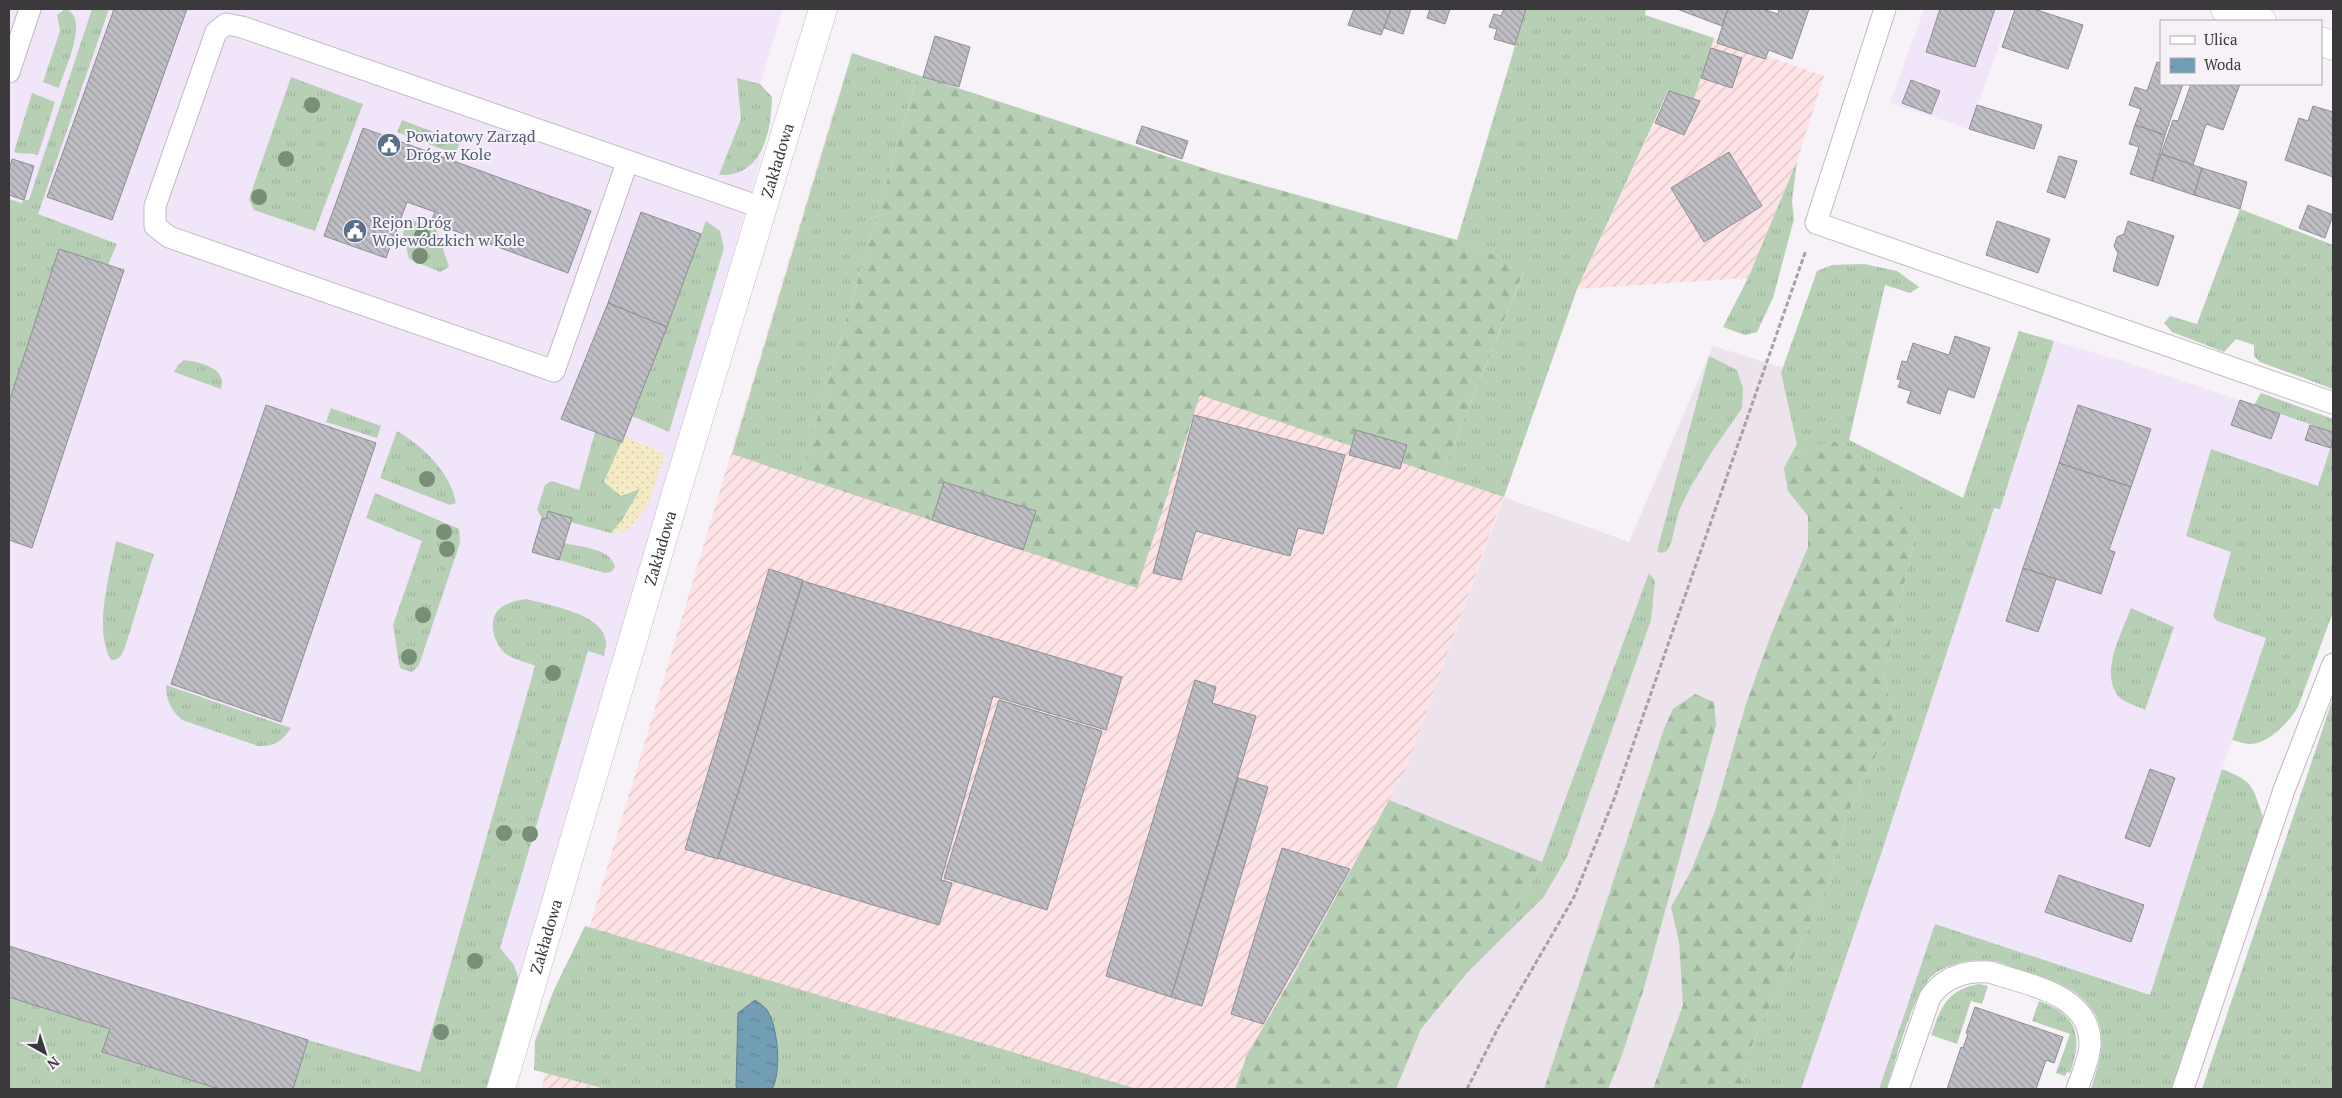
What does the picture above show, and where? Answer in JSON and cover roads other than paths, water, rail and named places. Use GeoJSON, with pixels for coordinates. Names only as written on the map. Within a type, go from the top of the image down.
{"type":"FeatureCollection","features":[{"type":"Feature","properties":{"kind":"street","name":"Zakładowa"},"geometry":{"type":"LineString","coordinates":[[502,1089],[618,690],[823,9]]}},
{"type":"Feature","properties":{"kind":"street"},"geometry":{"type":"LineString","coordinates":[[2226,9],[2259,20]]}},
{"type":"Feature","properties":{"kind":"lane"},"geometry":{"type":"LineString","coordinates":[[9,72],[30,9]]}},
{"type":"Feature","properties":{"kind":"lane"},"geometry":{"type":"LineString","coordinates":[[1884,9],[1816,223],[2333,403]]}},
{"type":"Feature","properties":{"kind":"lane"},"geometry":{"type":"LineString","coordinates":[[627,163],[554,371],[169,237],[155,226],[155,206],[220,16],[242,27],[627,163],[763,208]]}},
{"type":"Feature","properties":{"kind":"lane"},"geometry":{"type":"LineString","coordinates":[[2182,1089],[2284,790],[2333,664]]}},
{"type":"Feature","properties":{"kind":"lane"},"geometry":{"type":"LineString","coordinates":[[1898,1089],[1930,997],[1937,988],[1953,977],[1980,971],[1990,972],[2060,996],[2067,1000],[2078,1012],[2087,1028],[2090,1044],[2087,1060],[2077,1089]]}},
{"type":"Feature","properties":{"kind":"water"},"geometry":{"type":"Polygon","coordinates":[[[755,1000],[767,1010],[771,1017],[776,1038],[777,1072],[772,1089],[738,1089],[736,1087],[738,1013],[755,1000]]]}},
{"type":"Feature","properties":{"kind":"place","name":"Powiatowy Zarząd Dróg w Kole"},"geometry":{"type":"Point","coordinates":[389,145]}},
{"type":"Feature","properties":{"kind":"place","name":"Rejon Dróg Wojewódzkich w Kole"},"geometry":{"type":"Point","coordinates":[355,231]}}]}
